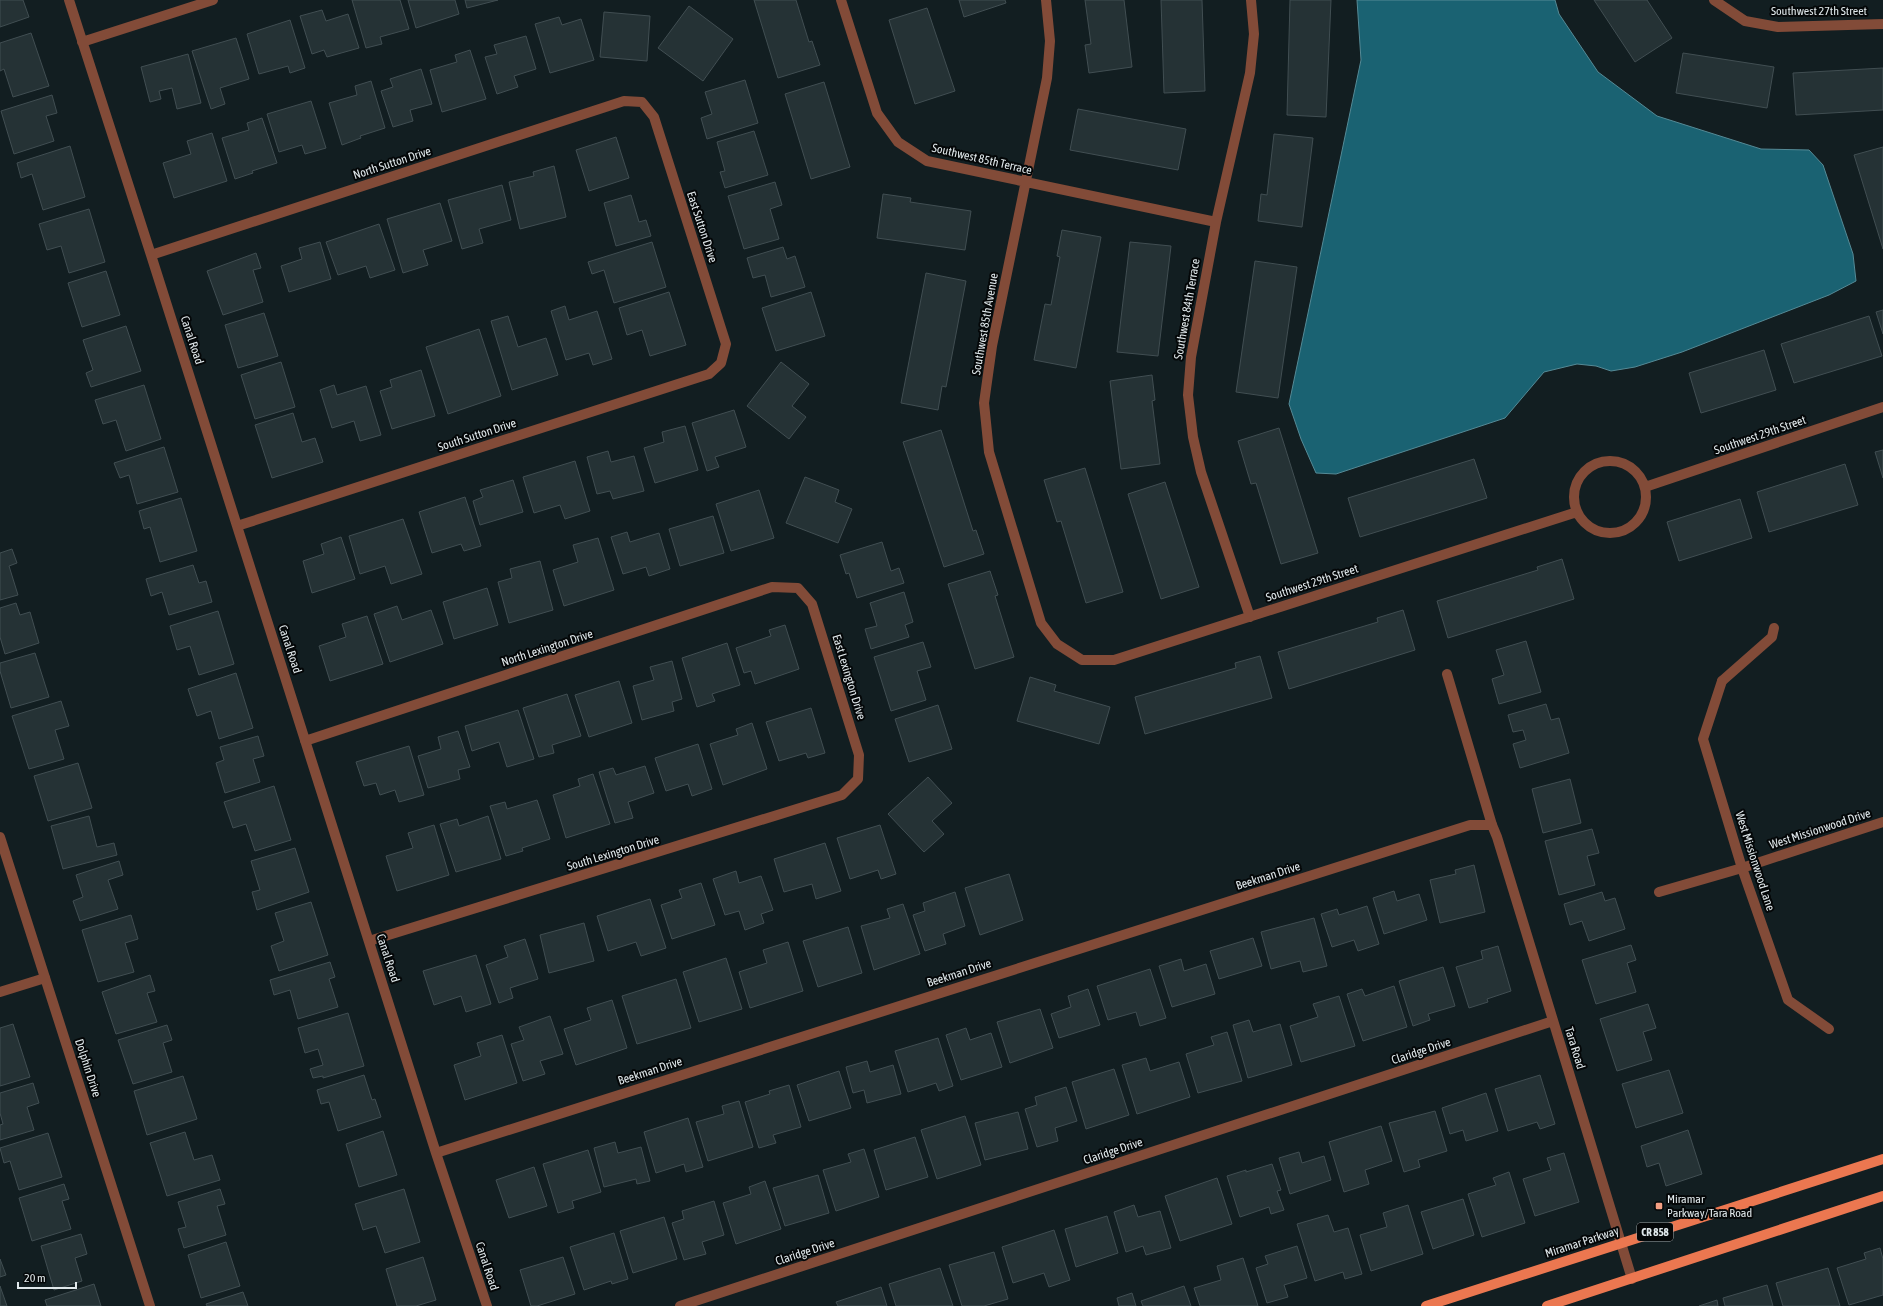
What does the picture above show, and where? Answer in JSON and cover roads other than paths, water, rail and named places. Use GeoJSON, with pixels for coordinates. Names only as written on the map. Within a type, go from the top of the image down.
{"type":"FeatureCollection","features":[{"type":"Feature","properties":{"kind":"main road","name":"Miramar Parkway"},"geometry":{"type":"LineString","coordinates":[[1426,1306],[1883,1159]]}},
{"type":"Feature","properties":{"kind":"main road"},"geometry":{"type":"LineString","coordinates":[[1547,1306],[1883,1196]]}},
{"type":"Feature","properties":{"kind":"street","name":"Canal Road"},"geometry":{"type":"LineString","coordinates":[[68,0],[151,255],[436,1153],[487,1306]]}},
{"type":"Feature","properties":{"kind":"street"},"geometry":{"type":"LineString","coordinates":[[82,42],[213,0]]}},
{"type":"Feature","properties":{"kind":"street","name":"Southwest 85th Terrace"},"geometry":{"type":"LineString","coordinates":[[841,0],[877,113],[898,142],[927,161],[1216,222]]}},
{"type":"Feature","properties":{"kind":"street","name":"Southwest 85th Avenue"},"geometry":{"type":"LineString","coordinates":[[1046,0],[1050,40],[1047,78],[992,346],[984,403],[989,452],[1041,623],[1057,644]]}},
{"type":"Feature","properties":{"kind":"street","name":"Southwest 84th Terrace"},"geometry":{"type":"LineString","coordinates":[[1250,617],[1201,472],[1193,437],[1188,395],[1191,357],[1216,222],[1250,73],[1254,34],[1251,0]]}},
{"type":"Feature","properties":{"kind":"street","name":"Southwest 27th Street"},"geometry":{"type":"LineString","coordinates":[[1714,0],[1745,21],[1778,27],[1883,24]]}},
{"type":"Feature","properties":{"kind":"street","name":"North Sutton Drive"},"geometry":{"type":"LineString","coordinates":[[151,255],[624,101],[642,102]]}},
{"type":"Feature","properties":{"kind":"street","name":"East Sutton Drive"},"geometry":{"type":"LineString","coordinates":[[642,102],[654,117],[726,344],[721,363]]}},
{"type":"Feature","properties":{"kind":"street","name":"South Sutton Drive"},"geometry":{"type":"LineString","coordinates":[[237,526],[709,374],[721,363]]}},
{"type":"Feature","properties":{"kind":"street","name":"Southwest 29th Street"},"geometry":{"type":"LineString","coordinates":[[1645,487],[1883,407]]}},
{"type":"Feature","properties":{"kind":"street"},"geometry":{"type":"LineString","coordinates":[[1610,461],[1622,463],[1632,468],[1640,477],[1645,487],[1647,499],[1644,511],[1638,521],[1628,529],[1617,533],[1604,533],[1593,529],[1584,522],[1577,512],[1575,494],[1580,478],[1588,469],[1598,464],[1610,461]]}},
{"type":"Feature","properties":{"kind":"street","name":"Southwest 29th Street"},"geometry":{"type":"LineString","coordinates":[[1057,644],[1082,660],[1114,660],[1577,512]]}},
{"type":"Feature","properties":{"kind":"street","name":"North Lexington Drive"},"geometry":{"type":"LineString","coordinates":[[305,741],[772,587],[798,588]]}},
{"type":"Feature","properties":{"kind":"street","name":"East Lexington Drive"},"geometry":{"type":"LineString","coordinates":[[798,588],[812,604],[817,619],[859,754],[858,779]]}},
{"type":"Feature","properties":{"kind":"street","name":"West Missionwood Lane"},"geometry":{"type":"LineString","coordinates":[[1774,628],[1772,637],[1722,681],[1703,739],[1742,868],[1788,1000],[1829,1029]]}},
{"type":"Feature","properties":{"kind":"street","name":"Tara Road"},"geometry":{"type":"LineString","coordinates":[[1447,674],[1632,1279]]}},
{"type":"Feature","properties":{"kind":"street","name":"South Lexington Drive"},"geometry":{"type":"LineString","coordinates":[[369,941],[842,796],[858,779]]}},
{"type":"Feature","properties":{"kind":"street","name":"West Missionwood Drive"},"geometry":{"type":"LineString","coordinates":[[1660,892],[1742,868],[1883,822]]}},
{"type":"Feature","properties":{"kind":"street","name":"Beekman Drive"},"geometry":{"type":"LineString","coordinates":[[436,1153],[1470,825],[1492,825]]}},
{"type":"Feature","properties":{"kind":"street","name":"Dolphin Drive"},"geometry":{"type":"LineString","coordinates":[[0,837],[150,1306]]}},
{"type":"Feature","properties":{"kind":"street"},"geometry":{"type":"LineString","coordinates":[[0,992],[45,978]]}},
{"type":"Feature","properties":{"kind":"street","name":"Claridge Drive"},"geometry":{"type":"LineString","coordinates":[[680,1306],[1553,1022]]}},
{"type":"Feature","properties":{"kind":"water"},"geometry":{"type":"Polygon","coordinates":[[[1357,0],[1555,0],[1559,14],[1598,72],[1657,116],[1761,149],[1809,150],[1823,165],[1853,254],[1856,281],[1829,295],[1682,352],[1635,367],[1611,371],[1596,366],[1577,364],[1544,372],[1505,418],[1336,474],[1316,473],[1301,439],[1289,404],[1361,60],[1357,0]]]}},
{"type":"Feature","properties":{"kind":"place","name":"Miramar Parkway/Tara Road"},"geometry":{"type":"Point","coordinates":[1659,1206]}}]}
